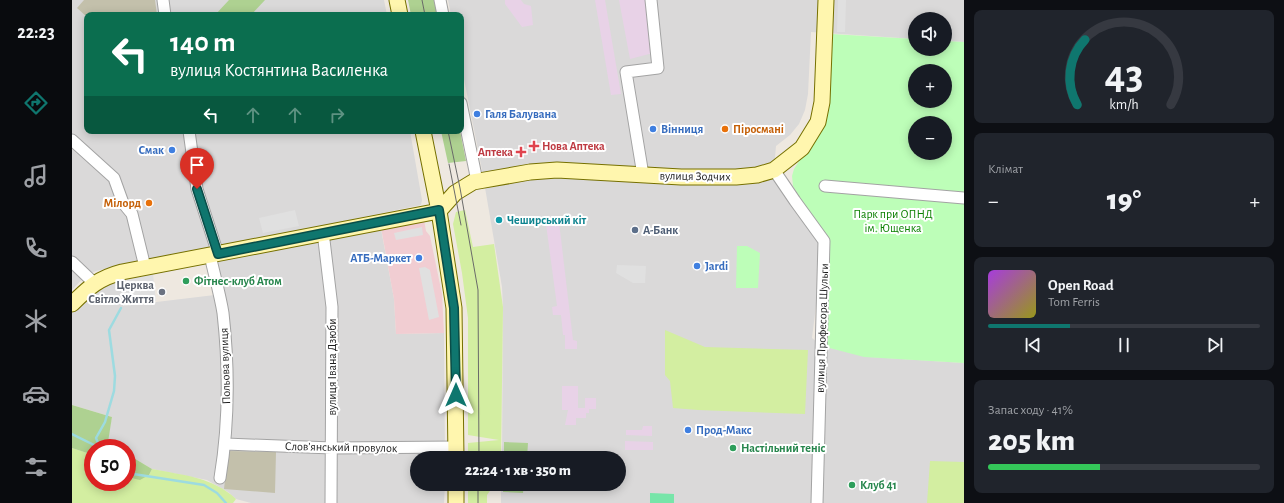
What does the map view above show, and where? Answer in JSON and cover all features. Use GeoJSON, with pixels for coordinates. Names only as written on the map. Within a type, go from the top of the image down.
{"type":"FeatureCollection","features":[{"type":"Feature","properties":{"kind":"main road"},"geometry":{"type":"LineString","coordinates":[[397,0],[399,12]]}},
{"type":"Feature","properties":{"kind":"main road","name":"вулиця Зодчих"},"geometry":{"type":"LineString","coordinates":[[439,210],[449,197],[460,188],[476,181],[530,172],[557,170],[643,175],[736,177],[774,170],[802,148],[818,122],[822,102],[826,0]]}},
{"type":"Feature","properties":{"kind":"main road"},"geometry":{"type":"LineString","coordinates":[[424,134],[439,210],[454,308],[456,451]]}},
{"type":"Feature","properties":{"kind":"main road"},"geometry":{"type":"LineString","coordinates":[[72,304],[94,282],[105,276],[439,210]]}},
{"type":"Feature","properties":{"kind":"main road"},"geometry":{"type":"LineString","coordinates":[[456,491],[456,503]]}},
{"type":"Feature","properties":{"kind":"street"},"geometry":{"type":"LineString","coordinates":[[163,0],[165,12]]}},
{"type":"Feature","properties":{"kind":"street"},"geometry":{"type":"LineString","coordinates":[[440,0],[442,12]]}},
{"type":"Feature","properties":{"kind":"street"},"geometry":{"type":"LineString","coordinates":[[643,175],[626,72],[658,68],[651,0]]}},
{"type":"Feature","properties":{"kind":"street"},"geometry":{"type":"LineString","coordinates":[[464,119],[476,181]]}},
{"type":"Feature","properties":{"kind":"street","name":"Польова вулиця"},"geometry":{"type":"LineString","coordinates":[[189,134],[197,189],[214,255],[223,312],[226,372],[226,444],[220,478]]}},
{"type":"Feature","properties":{"kind":"street"},"geometry":{"type":"LineString","coordinates":[[72,140],[114,178],[123,203],[132,214],[145,267]]}},
{"type":"Feature","properties":{"kind":"street","name":"вулиця Професора Шульги"},"geometry":{"type":"LineString","coordinates":[[774,170],[824,241],[817,503]]}},
{"type":"Feature","properties":{"kind":"street"},"geometry":{"type":"LineString","coordinates":[[825,186],[964,198]]}},
{"type":"Feature","properties":{"kind":"street","name":"вулиця Івана Дзюби"},"geometry":{"type":"LineString","coordinates":[[323,232],[332,307],[332,448],[330,503]]}},
{"type":"Feature","properties":{"kind":"street"},"geometry":{"type":"LineString","coordinates":[[72,262],[94,282]]}},
{"type":"Feature","properties":{"kind":"street","name":"Словʼянський провулок"},"geometry":{"type":"LineString","coordinates":[[226,444],[425,451]]}},
{"type":"Feature","properties":{"kind":"shaded area"},"geometry":{"type":"Polygon","coordinates":[[[72,0],[384,0],[386,12],[84,12],[84,134],[411,134],[422,200],[421,205],[253,240],[144,260],[96,271],[86,275],[72,290],[72,0]]]}},
{"type":"Feature","properties":{"kind":"shaded area"},"geometry":{"type":"Polygon","coordinates":[[[84,0],[155,0],[157,12],[84,12],[84,14],[77,8],[84,0]]]}},
{"type":"Feature","properties":{"kind":"shaded area"},"geometry":{"type":"Polygon","coordinates":[[[448,0],[964,0],[964,42],[952,41],[952,12],[908,12],[908,39],[811,32],[808,94],[805,110],[799,124],[790,135],[776,146],[774,169],[824,241],[812,338],[822,346],[870,357],[964,363],[964,503],[501,503],[501,491],[626,491],[626,451],[502,451],[502,287],[482,170],[464,79],[464,12],[450,12],[448,0]]]}},
{"type":"Feature","properties":{"kind":"shaded area"},"geometry":{"type":"Polygon","coordinates":[[[505,0],[521,0],[524,4],[531,6],[533,25],[522,27],[505,4],[505,0]]]}},
{"type":"Feature","properties":{"kind":"shaded area"},"geometry":{"type":"Polygon","coordinates":[[[595,0],[605,0],[621,94],[611,95],[595,0]]]}},
{"type":"Feature","properties":{"kind":"shaded area"},"geometry":{"type":"Polygon","coordinates":[[[619,0],[647,0],[653,53],[630,59],[619,0]]]}},
{"type":"Feature","properties":{"kind":"shaded area"},"geometry":{"type":"Polygon","coordinates":[[[838,0],[846,0],[845,32],[837,32],[838,0]]]}},
{"type":"Feature","properties":{"kind":"shaded area"},"geometry":{"type":"Polygon","coordinates":[[[295,210],[299,226],[263,233],[259,218],[295,210]]]}},
{"type":"Feature","properties":{"kind":"shaded area"},"geometry":{"type":"Polygon","coordinates":[[[423,214],[426,231],[430,236],[442,294],[444,333],[396,334],[394,299],[380,222],[423,214]]]}},
{"type":"Feature","properties":{"kind":"shaded area"},"geometry":{"type":"Polygon","coordinates":[[[559,222],[573,340],[577,341],[577,349],[565,349],[565,335],[563,335],[561,315],[553,315],[552,307],[557,306],[546,224],[559,222]]]}},
{"type":"Feature","properties":{"kind":"shaded area"},"geometry":{"type":"Polygon","coordinates":[[[422,227],[423,235],[396,240],[394,233],[422,227]]]}},
{"type":"Feature","properties":{"kind":"shaded area"},"geometry":{"type":"Polygon","coordinates":[[[381,229],[394,299],[396,334],[444,333],[445,451],[410,451],[410,491],[445,491],[444,503],[251,503],[236,499],[228,492],[207,480],[152,469],[136,459],[136,439],[108,439],[112,417],[72,405],[72,313],[93,291],[105,284],[126,280],[123,306],[223,294],[216,261],[381,229]]]}},
{"type":"Feature","properties":{"kind":"shaded area"},"geometry":{"type":"Polygon","coordinates":[[[617,265],[646,266],[645,283],[633,283],[616,273],[617,265]]]}},
{"type":"Feature","properties":{"kind":"shaded area"},"geometry":{"type":"Polygon","coordinates":[[[425,267],[430,270],[439,317],[429,320],[419,268],[425,267]]]}},
{"type":"Feature","properties":{"kind":"shaded area"},"geometry":{"type":"Polygon","coordinates":[[[153,274],[156,301],[123,306],[127,280],[153,274]]]}},
{"type":"Feature","properties":{"kind":"shaded area"},"geometry":{"type":"Polygon","coordinates":[[[562,386],[578,386],[578,408],[585,408],[585,398],[596,398],[596,409],[589,409],[589,413],[586,413],[586,418],[576,418],[576,425],[565,425],[568,410],[562,410],[562,386]]]}},
{"type":"Feature","properties":{"kind":"shaded area"},"geometry":{"type":"Polygon","coordinates":[[[643,426],[652,426],[652,436],[626,435],[626,430],[642,430],[643,426]]]}},
{"type":"Feature","properties":{"kind":"shaded area"},"geometry":{"type":"Polygon","coordinates":[[[625,441],[653,442],[653,450],[625,450],[625,441]]]}},
{"type":"Feature","properties":{"kind":"shaded area"},"geometry":{"type":"Polygon","coordinates":[[[228,451],[276,452],[275,493],[224,489],[228,451]]]}},
{"type":"Feature","properties":{"kind":"green space"},"geometry":{"type":"Polygon","coordinates":[[[229,0],[265,0],[254,12],[218,12],[229,0]]]}},
{"type":"Feature","properties":{"kind":"green space"},"geometry":{"type":"Polygon","coordinates":[[[408,0],[435,0],[437,12],[410,12],[408,0]]]}},
{"type":"Feature","properties":{"kind":"green space","name":"Парк при ОПНД ім. Ющенка"},"geometry":{"type":"Polygon","coordinates":[[[831,34],[908,39],[908,56],[952,56],[952,41],[964,42],[964,363],[864,357],[822,346],[824,241],[793,186],[792,176],[794,169],[823,124],[831,34]]]}},
{"type":"Feature","properties":{"kind":"green space"},"geometry":{"type":"Polygon","coordinates":[[[442,134],[461,134],[466,161],[448,163],[442,134]]]}},
{"type":"Feature","properties":{"kind":"green space"},"geometry":{"type":"Polygon","coordinates":[[[465,210],[473,247],[494,244],[503,307],[501,451],[468,451],[468,443],[499,440],[468,435],[468,318],[453,224],[456,212],[465,210]]]}},
{"type":"Feature","properties":{"kind":"green space"},"geometry":{"type":"Polygon","coordinates":[[[737,246],[747,246],[760,253],[758,288],[736,288],[737,246]]]}},
{"type":"Feature","properties":{"kind":"green space"},"geometry":{"type":"Polygon","coordinates":[[[665,330],[705,347],[808,350],[805,414],[673,408],[670,381],[665,375],[665,330]]]}},
{"type":"Feature","properties":{"kind":"green space"},"geometry":{"type":"Polygon","coordinates":[[[72,405],[112,417],[108,439],[84,439],[84,452],[72,448],[72,405]]]}},
{"type":"Feature","properties":{"kind":"green space"},"geometry":{"type":"Polygon","coordinates":[[[504,442],[528,443],[527,451],[504,451],[504,442]]]}},
{"type":"Feature","properties":{"kind":"green space"},"geometry":{"type":"Polygon","coordinates":[[[72,448],[84,452],[84,491],[136,491],[136,478],[149,475],[152,469],[186,475],[207,481],[227,492],[236,499],[233,503],[72,503],[72,448]]]}},
{"type":"Feature","properties":{"kind":"green space"},"geometry":{"type":"Polygon","coordinates":[[[136,459],[152,469],[149,475],[140,480],[136,479],[136,459]]]}},
{"type":"Feature","properties":{"kind":"green space"},"geometry":{"type":"Polygon","coordinates":[[[930,461],[964,462],[964,503],[927,503],[930,461]]]}},
{"type":"Feature","properties":{"kind":"green space"},"geometry":{"type":"Polygon","coordinates":[[[468,491],[490,491],[487,495],[487,503],[468,503],[468,491]]]}},
{"type":"Feature","properties":{"kind":"green space"},"geometry":{"type":"Polygon","coordinates":[[[503,491],[523,491],[523,493],[503,491]]]}},
{"type":"Feature","properties":{"kind":"green space"},"geometry":{"type":"Polygon","coordinates":[[[650,493],[674,494],[674,503],[650,503],[650,493]]]}},
{"type":"Feature","properties":{"kind":"waterway"},"geometry":{"type":"LineString","coordinates":[[96,439],[105,422],[114,391],[115,376],[109,330],[121,308]]}},
{"type":"Feature","properties":{"kind":"waterway"},"geometry":{"type":"LineString","coordinates":[[72,434],[84,440]]}},
{"type":"Feature","properties":{"kind":"waterway"},"geometry":{"type":"LineString","coordinates":[[136,474],[204,485],[217,493],[226,503]]}},
{"type":"Feature","properties":{"kind":"tram line"},"geometry":{"type":"LineString","coordinates":[[422,0],[424,12]]}},
{"type":"Feature","properties":{"kind":"tram line"},"geometry":{"type":"LineString","coordinates":[[449,134],[478,290],[479,451]]}},
{"type":"Feature","properties":{"kind":"tram line"},"geometry":{"type":"LineString","coordinates":[[449,164],[461,225]]}},
{"type":"Feature","properties":{"kind":"tram line"},"geometry":{"type":"LineString","coordinates":[[478,491],[478,503]]}},
{"type":"Feature","properties":{"kind":"place","name":"Галя Балувана"},"geometry":{"type":"Point","coordinates":[477,114]}},
{"type":"Feature","properties":{"kind":"place","name":"Вінниця"},"geometry":{"type":"Point","coordinates":[653,129]}},
{"type":"Feature","properties":{"kind":"place","name":"Піросмані"},"geometry":{"type":"Point","coordinates":[725,129]}},
{"type":"Feature","properties":{"kind":"place","name":"Нова Аптека"},"geometry":{"type":"Point","coordinates":[534,146]}},
{"type":"Feature","properties":{"kind":"place","name":"Смак"},"geometry":{"type":"Point","coordinates":[172,150]}},
{"type":"Feature","properties":{"kind":"place","name":"Аптека"},"geometry":{"type":"Point","coordinates":[521,152]}},
{"type":"Feature","properties":{"kind":"place","name":"Мілорд"},"geometry":{"type":"Point","coordinates":[149,203]}},
{"type":"Feature","properties":{"kind":"place","name":"Чеширський кіт"},"geometry":{"type":"Point","coordinates":[499,220]}},
{"type":"Feature","properties":{"kind":"place","name":"А-Банк"},"geometry":{"type":"Point","coordinates":[635,230]}},
{"type":"Feature","properties":{"kind":"place","name":"АТБ-Маркет"},"geometry":{"type":"Point","coordinates":[419,258]}},
{"type":"Feature","properties":{"kind":"place","name":"Jardi"},"geometry":{"type":"Point","coordinates":[697,266]}},
{"type":"Feature","properties":{"kind":"place","name":"Фітнес-клуб Атом"},"geometry":{"type":"Point","coordinates":[186,281]}},
{"type":"Feature","properties":{"kind":"place","name":"Церква Світло Життя"},"geometry":{"type":"Point","coordinates":[162,292]}},
{"type":"Feature","properties":{"kind":"place","name":"Прод-Макс"},"geometry":{"type":"Point","coordinates":[688,430]}},
{"type":"Feature","properties":{"kind":"place","name":"Настільний теніс"},"geometry":{"type":"Point","coordinates":[733,448]}},
{"type":"Feature","properties":{"kind":"place","name":"Клуб 41"},"geometry":{"type":"Point","coordinates":[852,485]}},
{"type":"Feature","properties":{"kind":"route"},"geometry":{"type":"LineString","coordinates":[[197,189],[218,254],[439,210],[454,308],[456,335],[456,395]]}}]}
